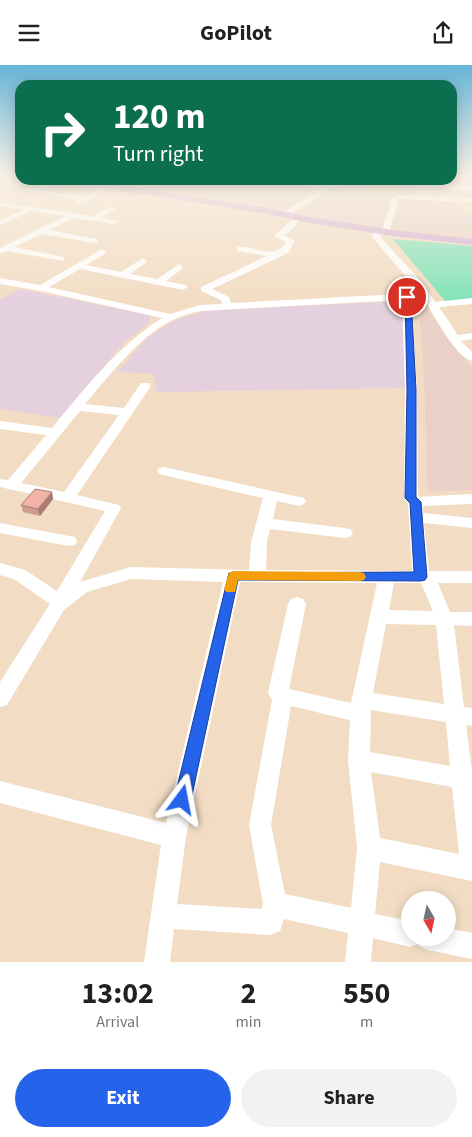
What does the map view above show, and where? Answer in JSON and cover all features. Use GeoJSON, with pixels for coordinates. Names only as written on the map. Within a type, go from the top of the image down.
{"type":"FeatureCollection","features":[{"type":"Feature","properties":{"kind":"main road"},"geometry":{"type":"LineString","coordinates":[[302,218],[382,231],[472,242]]}},
{"type":"Feature","properties":{"kind":"street"},"geometry":{"type":"LineString","coordinates":[[2,249],[68,218]]}},
{"type":"Feature","properties":{"kind":"street"},"geometry":{"type":"LineString","coordinates":[[85,218],[115,221]]}},
{"type":"Feature","properties":{"kind":"street"},"geometry":{"type":"LineString","coordinates":[[227,306],[226,299],[204,289],[285,251],[292,241],[278,236],[291,226],[296,218]]}},
{"type":"Feature","properties":{"kind":"street"},"geometry":{"type":"LineString","coordinates":[[388,218],[382,231],[376,237],[419,285],[454,339],[472,358]]}},
{"type":"Feature","properties":{"kind":"street"},"geometry":{"type":"LineString","coordinates":[[41,231],[94,241]]}},
{"type":"Feature","properties":{"kind":"street"},"geometry":{"type":"LineString","coordinates":[[2,249],[62,259]]}},
{"type":"Feature","properties":{"kind":"street"},"geometry":{"type":"LineString","coordinates":[[240,249],[276,255]]}},
{"type":"Feature","properties":{"kind":"street"},"geometry":{"type":"LineString","coordinates":[[41,288],[102,252]]}},
{"type":"Feature","properties":{"kind":"street"},"geometry":{"type":"LineString","coordinates":[[122,275],[144,261]]}},
{"type":"Feature","properties":{"kind":"street"},"geometry":{"type":"LineString","coordinates":[[78,266],[183,287]]}},
{"type":"Feature","properties":{"kind":"street"},"geometry":{"type":"LineString","coordinates":[[159,282],[179,267]]}},
{"type":"Feature","properties":{"kind":"street"},"geometry":{"type":"LineString","coordinates":[[3,284],[41,288],[170,317]]}},
{"type":"Feature","properties":{"kind":"street"},"geometry":{"type":"LineString","coordinates":[[407,297],[411,390],[411,498],[416,509],[424,577],[444,617],[464,716],[462,778],[471,851]]}},
{"type":"Feature","properties":{"kind":"street"},"geometry":{"type":"LineString","coordinates":[[6,484],[56,433],[106,371],[146,333],[170,317],[200,308],[227,306],[407,297],[430,301],[472,301]]}},
{"type":"Feature","properties":{"kind":"street"},"geometry":{"type":"LineString","coordinates":[[454,339],[472,336]]}},
{"type":"Feature","properties":{"kind":"street"},"geometry":{"type":"LineString","coordinates":[[68,499],[145,386]]}},
{"type":"Feature","properties":{"kind":"street"},"geometry":{"type":"LineString","coordinates":[[77,407],[127,413]]}},
{"type":"Feature","properties":{"kind":"street"},"geometry":{"type":"LineString","coordinates":[[2,428],[56,433]]}},
{"type":"Feature","properties":{"kind":"street"},"geometry":{"type":"LineString","coordinates":[[164,471],[299,501]]}},
{"type":"Feature","properties":{"kind":"street"},"geometry":{"type":"LineString","coordinates":[[0,699],[114,508],[6,484]]}},
{"type":"Feature","properties":{"kind":"street"},"geometry":{"type":"LineString","coordinates":[[257,576],[259,542],[271,496]]}},
{"type":"Feature","properties":{"kind":"street"},"geometry":{"type":"LineString","coordinates":[[416,509],[472,499]]}},
{"type":"Feature","properties":{"kind":"street"},"geometry":{"type":"LineString","coordinates":[[416,509],[472,523]]}},
{"type":"Feature","properties":{"kind":"street"},"geometry":{"type":"LineString","coordinates":[[264,523],[345,533]]}},
{"type":"Feature","properties":{"kind":"street"},"geometry":{"type":"LineString","coordinates":[[0,528],[69,541]]}},
{"type":"Feature","properties":{"kind":"street"},"geometry":{"type":"LineString","coordinates":[[0,569],[19,574],[59,603]]}},
{"type":"Feature","properties":{"kind":"street"},"geometry":{"type":"LineString","coordinates":[[59,603],[81,588],[131,573],[233,576],[472,577]]}},
{"type":"Feature","properties":{"kind":"street"},"geometry":{"type":"LineString","coordinates":[[157,962],[174,837],[233,576]]}},
{"type":"Feature","properties":{"kind":"street"},"geometry":{"type":"LineString","coordinates":[[358,962],[360,925],[369,848],[359,760],[361,707],[387,577]]}},
{"type":"Feature","properties":{"kind":"street"},"geometry":{"type":"LineString","coordinates":[[297,604],[278,693],[283,696],[361,707],[464,716]]}},
{"type":"Feature","properties":{"kind":"street"},"geometry":{"type":"LineString","coordinates":[[378,617],[472,619]]}},
{"type":"Feature","properties":{"kind":"street"},"geometry":{"type":"LineString","coordinates":[[164,916],[271,922],[275,905],[260,825],[283,696]]}},
{"type":"Feature","properties":{"kind":"street"},"geometry":{"type":"LineString","coordinates":[[359,760],[462,778]]}},
{"type":"Feature","properties":{"kind":"street"},"geometry":{"type":"LineString","coordinates":[[0,792],[174,837]]}},
{"type":"Feature","properties":{"kind":"street"},"geometry":{"type":"LineString","coordinates":[[369,848],[472,869]]}},
{"type":"Feature","properties":{"kind":"street"},"geometry":{"type":"LineString","coordinates":[[275,905],[401,932]]}},
{"type":"Feature","properties":{"kind":"street"},"geometry":{"type":"LineString","coordinates":[[456,943],[472,946]]}},
{"type":"Feature","properties":{"kind":"shaded area"},"geometry":{"type":"Polygon","coordinates":[[[322,218],[472,218],[472,240],[383,229],[322,218]]]}},
{"type":"Feature","properties":{"kind":"shaded area"},"geometry":{"type":"Polygon","coordinates":[[[21,289],[150,315],[150,322],[125,342],[60,418],[0,409],[0,299],[21,289]]]}},
{"type":"Feature","properties":{"kind":"shaded area"},"geometry":{"type":"Polygon","coordinates":[[[404,301],[409,388],[156,392],[154,374],[117,372],[147,338],[175,320],[208,310],[404,301]]]}},
{"type":"Feature","properties":{"kind":"shaded area"},"geometry":{"type":"Polygon","coordinates":[[[418,304],[425,304],[447,337],[472,368],[472,490],[428,492],[423,355],[418,304]]]}},
{"type":"Feature","properties":{"kind":"green space"},"geometry":{"type":"Polygon","coordinates":[[[393,239],[472,246],[472,300],[446,302],[393,239]]]}},
{"type":"Feature","properties":{"kind":"building"},"geometry":{"type":"Polygon","coordinates":[[[35,489],[52,492],[38,509],[21,505],[35,489]]]}},
{"type":"Feature","properties":{"kind":"slow traffic"},"geometry":{"type":"LineString","coordinates":[[230,589],[233,576],[360,577]]}},
{"type":"Feature","properties":{"kind":"route"},"geometry":{"type":"LineString","coordinates":[[182,800],[233,576],[421,577],[415,502],[411,498],[411,390],[407,297]]}}]}
